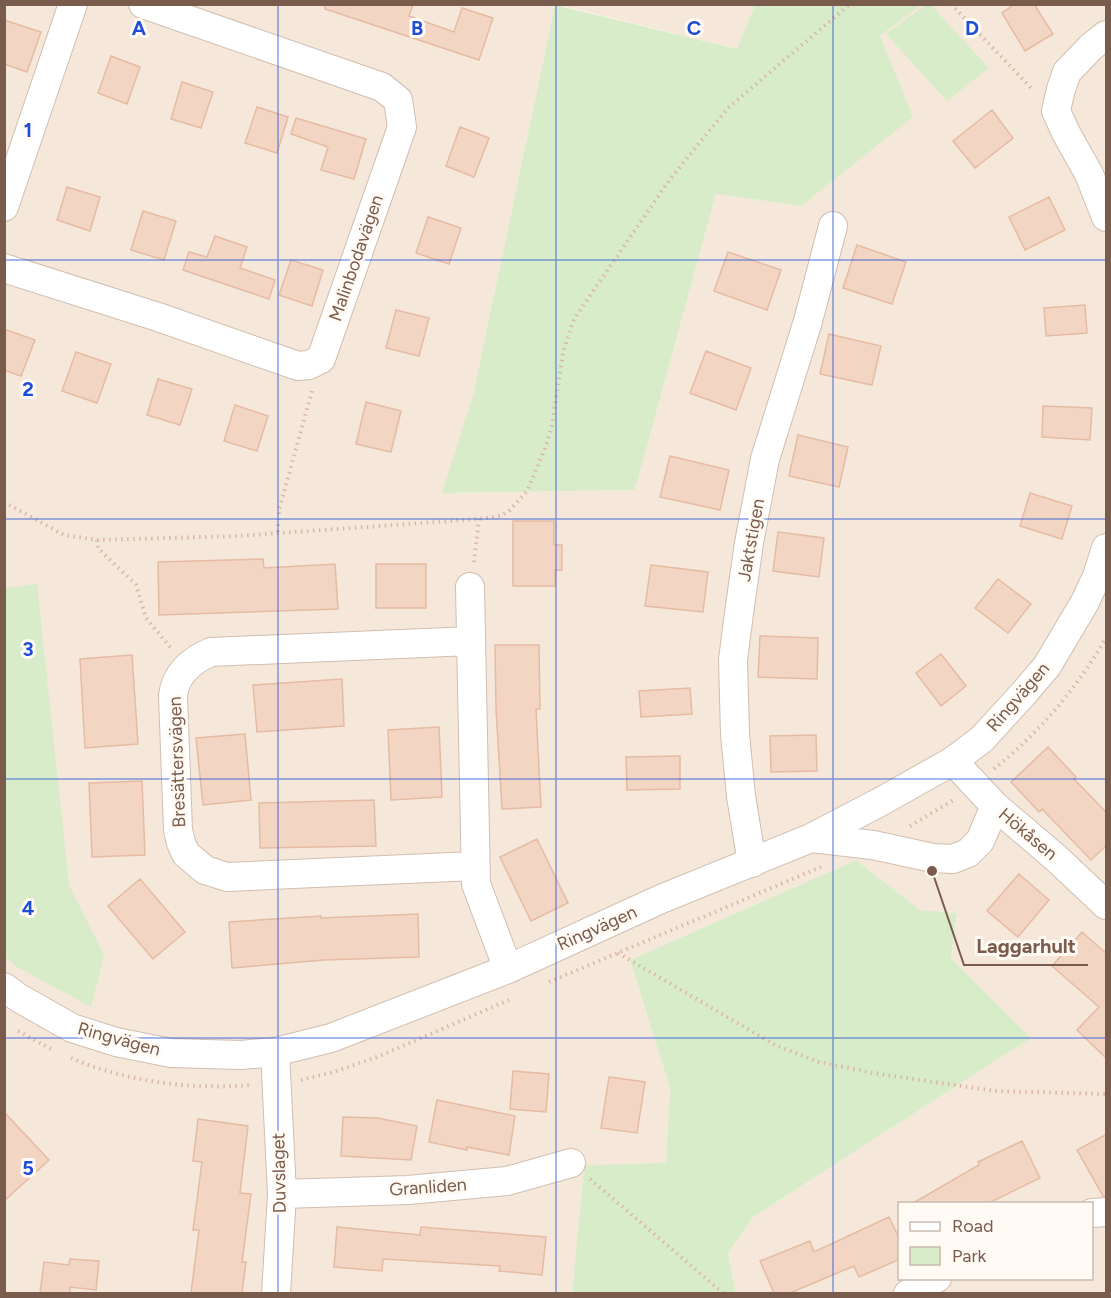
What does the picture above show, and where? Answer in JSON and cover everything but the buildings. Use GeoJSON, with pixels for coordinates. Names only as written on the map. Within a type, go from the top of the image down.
{"type":"FeatureCollection","features":[{"type":"Feature","properties":{"kind":"street"},"geometry":{"type":"LineString","coordinates":[[4,207],[73,4]]}},
{"type":"Feature","properties":{"kind":"street","name":"Malinbodavägen"},"geometry":{"type":"LineString","coordinates":[[143,4],[382,87],[398,100],[402,127],[321,358]]}},
{"type":"Feature","properties":{"kind":"street"},"geometry":{"type":"LineString","coordinates":[[1107,35],[1091,46],[1068,72],[1056,111],[1089,174],[1107,217]]}},
{"type":"Feature","properties":{"kind":"street","name":"Jaktstigen"},"geometry":{"type":"LineString","coordinates":[[752,863],[741,796],[735,734],[733,660],[749,543],[765,459],[833,226]]}},
{"type":"Feature","properties":{"kind":"street"},"geometry":{"type":"LineString","coordinates":[[4,268],[158,317],[298,366],[309,365],[321,358]]}},
{"type":"Feature","properties":{"kind":"street","name":"Ringvägen"},"geometry":{"type":"LineString","coordinates":[[4,987],[72,1028],[116,1042],[171,1053],[241,1055],[275,1052],[331,1038],[508,969],[661,899],[811,838],[953,761],[982,739],[1047,666],[1084,602],[1102,578],[1107,548]]}},
{"type":"Feature","properties":{"kind":"street"},"geometry":{"type":"LineString","coordinates":[[470,586],[474,866],[476,884],[508,969]]}},
{"type":"Feature","properties":{"kind":"street"},"geometry":{"type":"LineString","coordinates":[[187,667],[203,655],[222,650],[471,641]]}},
{"type":"Feature","properties":{"kind":"street","name":"Bresättersvägen"},"geometry":{"type":"LineString","coordinates":[[187,667],[177,678],[173,696],[178,830],[186,854],[205,870],[227,877],[474,866]]}},
{"type":"Feature","properties":{"kind":"street","name":"Hökåsen"},"geometry":{"type":"LineString","coordinates":[[953,761],[995,806],[1107,905]]}},
{"type":"Feature","properties":{"kind":"street"},"geometry":{"type":"LineString","coordinates":[[811,838],[873,845],[933,858],[953,859],[968,854],[980,841],[995,806]]}},
{"type":"Feature","properties":{"kind":"street","name":"Duvslaget"},"geometry":{"type":"LineString","coordinates":[[275,1052],[282,1194],[276,1293]]}},
{"type":"Feature","properties":{"kind":"street","name":"Granliden"},"geometry":{"type":"LineString","coordinates":[[282,1194],[408,1190],[507,1181],[571,1163]]}},
{"type":"Feature","properties":{"kind":"street"},"geometry":{"type":"LineString","coordinates":[[908,1293],[933,1280]]}},
{"type":"Feature","properties":{"kind":"path"},"geometry":{"type":"LineString","coordinates":[[4,502],[64,535],[97,540],[193,538],[479,519],[500,516],[509,511],[527,491],[546,446],[552,424],[563,352],[574,319],[670,179],[728,108],[850,4]]}},
{"type":"Feature","properties":{"kind":"path"},"geometry":{"type":"LineString","coordinates":[[951,4],[990,48],[1056,111]]}},
{"type":"Feature","properties":{"kind":"path"},"geometry":{"type":"LineString","coordinates":[[278,532],[279,510],[321,358]]}},
{"type":"Feature","properties":{"kind":"path"},"geometry":{"type":"LineString","coordinates":[[470,586],[479,519]]}},
{"type":"Feature","properties":{"kind":"path"},"geometry":{"type":"LineString","coordinates":[[97,540],[98,548],[136,585],[146,618],[187,667]]}},
{"type":"Feature","properties":{"kind":"path"},"geometry":{"type":"LineString","coordinates":[[618,953],[775,1045],[819,1062],[873,1073],[995,1091],[1107,1094]]}},
{"type":"Feature","properties":{"kind":"path"},"geometry":{"type":"LineString","coordinates":[[571,1163],[724,1293]]}},
{"type":"Feature","properties":{"kind":"shaded area"},"geometry":{"type":"Polygon","coordinates":[[[5,5],[555,5],[473,395],[443,493],[635,490],[716,194],[802,206],[880,36],[921,5],[1106,5],[1106,1293],[736,1293],[728,1253],[753,1217],[1031,1038],[951,958],[957,913],[920,910],[856,860],[630,960],[670,1088],[666,1164],[584,1165],[572,1293],[5,1294],[5,5]]]}},
{"type":"Feature","properties":{"kind":"shaded area"},"geometry":{"type":"Polygon","coordinates":[[[559,5],[755,5],[737,49],[559,5]]]}},
{"type":"Feature","properties":{"kind":"green space"},"geometry":{"type":"Polygon","coordinates":[[[927,4],[931,5],[989,68],[947,101],[886,34],[927,4]]]}},
{"type":"Feature","properties":{"kind":"green space"},"geometry":{"type":"Polygon","coordinates":[[[555,5],[737,49],[755,5],[921,5],[880,36],[913,117],[801,206],[716,194],[635,490],[442,493],[473,395],[555,5]]]}},
{"type":"Feature","properties":{"kind":"green space"},"geometry":{"type":"Polygon","coordinates":[[[37,584],[69,885],[104,955],[91,1007],[17,967],[5,957],[5,588],[37,584]]]}},
{"type":"Feature","properties":{"kind":"green space"},"geometry":{"type":"Polygon","coordinates":[[[856,860],[920,910],[957,913],[951,958],[1031,1038],[753,1217],[728,1253],[736,1293],[572,1294],[584,1165],[666,1163],[670,1088],[630,960],[856,860]]]}},
{"type":"Feature","properties":{"kind":"place","name":"Laggarhult"},"geometry":{"type":"Point","coordinates":[932,871]}}]}
